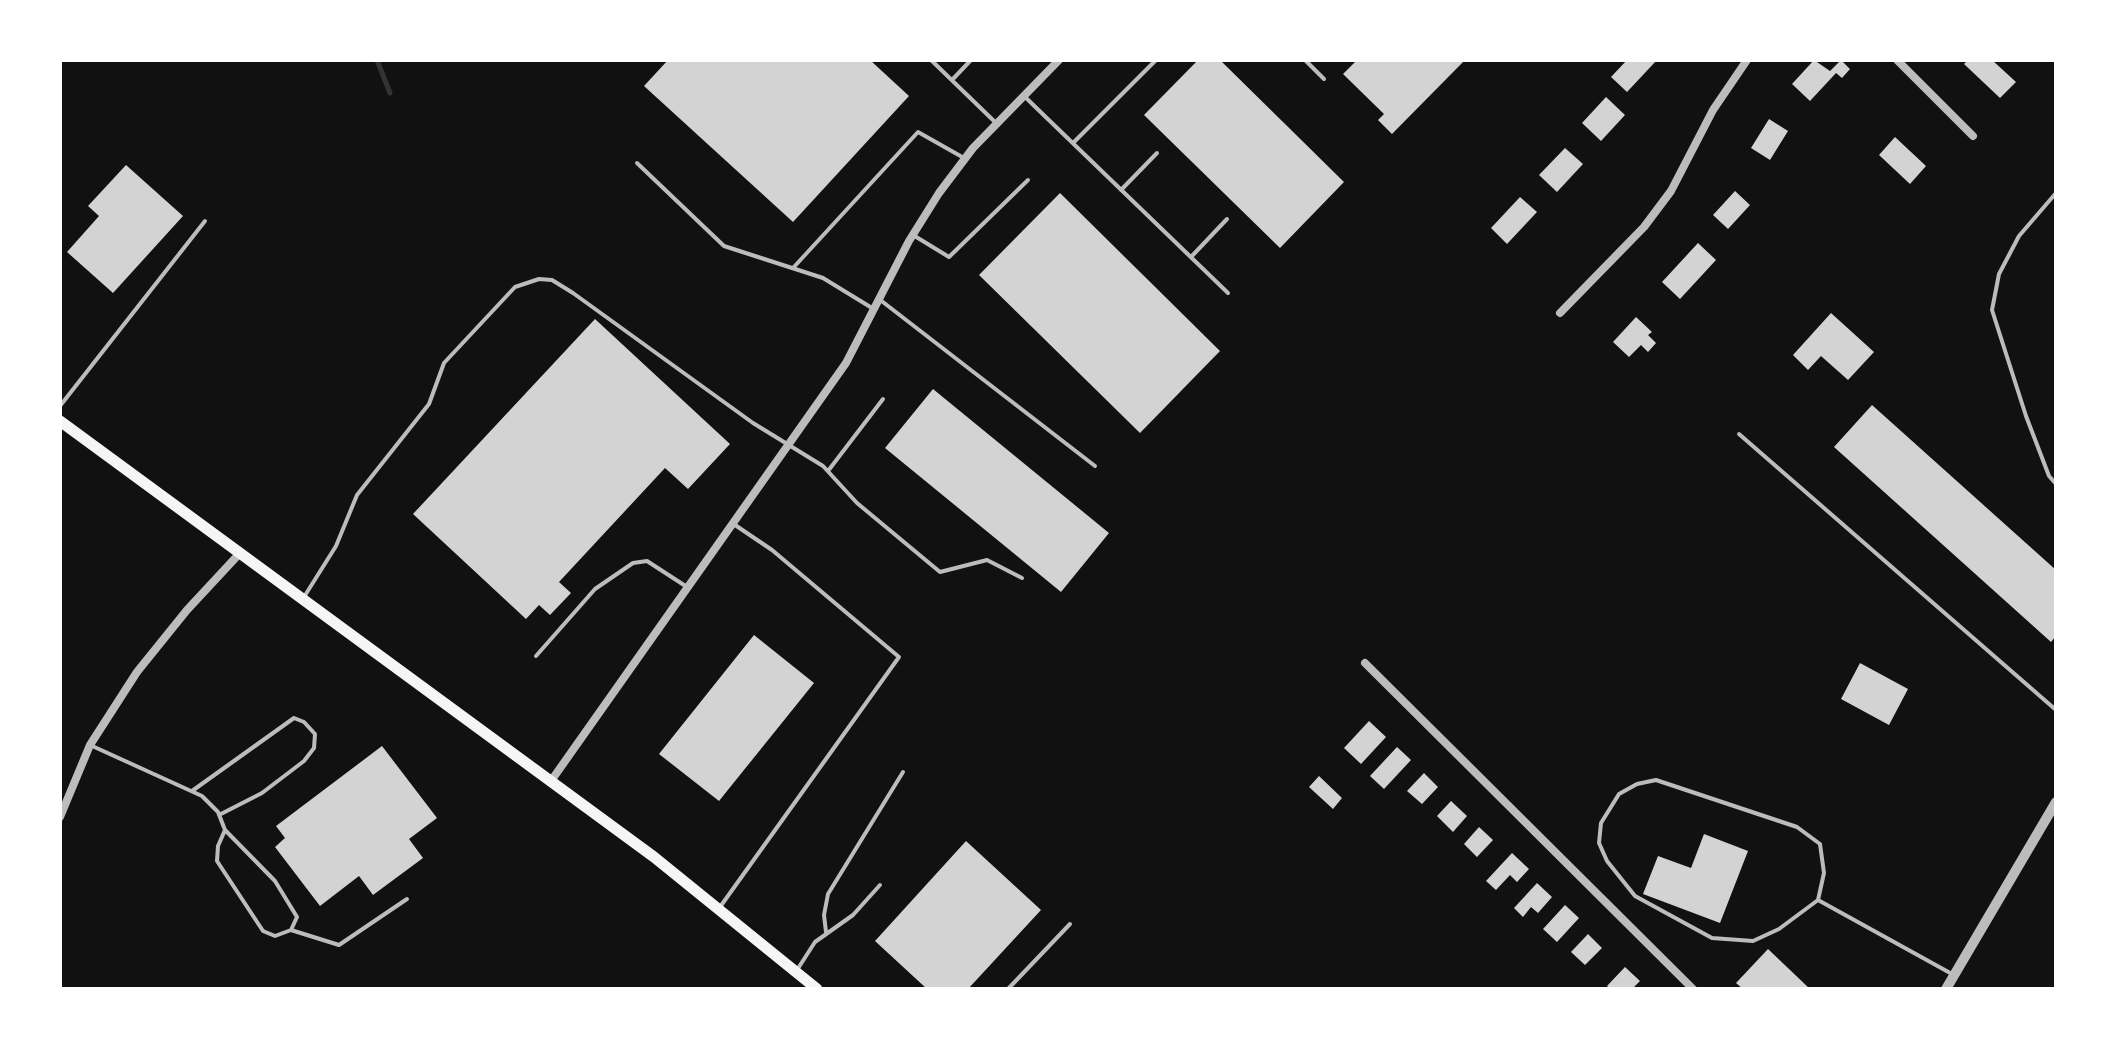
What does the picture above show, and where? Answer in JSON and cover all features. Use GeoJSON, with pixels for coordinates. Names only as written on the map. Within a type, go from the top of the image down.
{"type":"FeatureCollection","features":[{"type":"Feature","properties":{"kind":"main road"},"geometry":{"type":"LineString","coordinates":[[60,421],[551,781],[817,989]]}},
{"type":"Feature","properties":{"kind":"street"},"geometry":{"type":"LineString","coordinates":[[551,781],[846,363],[913,235],[965,159],[1059,60]]}},
{"type":"Feature","properties":{"kind":"street"},"geometry":{"type":"LineString","coordinates":[[1560,313],[1644,227],[1671,191],[1713,110],[1747,60]]}},
{"type":"Feature","properties":{"kind":"street"},"geometry":{"type":"LineString","coordinates":[[1897,60],[1973,136]]}},
{"type":"Feature","properties":{"kind":"street"},"geometry":{"type":"LineString","coordinates":[[60,817],[90,745],[138,670],[240,553]]}},
{"type":"Feature","properties":{"kind":"street"},"geometry":{"type":"LineString","coordinates":[[1365,663],[1693,989]]}},
{"type":"Feature","properties":{"kind":"street"},"geometry":{"type":"LineString","coordinates":[[1946,989],[2056,802]]}},
{"type":"Feature","properties":{"kind":"lane"},"geometry":{"type":"LineString","coordinates":[[931,60],[997,124]]}},
{"type":"Feature","properties":{"kind":"lane"},"geometry":{"type":"LineString","coordinates":[[952,80],[971,60]]}},
{"type":"Feature","properties":{"kind":"lane"},"geometry":{"type":"LineString","coordinates":[[1073,143],[1156,60]]}},
{"type":"Feature","properties":{"kind":"lane"},"geometry":{"type":"LineString","coordinates":[[1305,60],[1324,79]]}},
{"type":"Feature","properties":{"kind":"lane"},"geometry":{"type":"LineString","coordinates":[[1024,96],[1228,293]]}},
{"type":"Feature","properties":{"kind":"lane"},"geometry":{"type":"LineString","coordinates":[[793,268],[918,132],[965,159]]}},
{"type":"Feature","properties":{"kind":"lane"},"geometry":{"type":"LineString","coordinates":[[1121,190],[1157,153]]}},
{"type":"Feature","properties":{"kind":"lane"},"geometry":{"type":"LineString","coordinates":[[637,163],[724,246],[823,278],[874,309]]}},
{"type":"Feature","properties":{"kind":"lane"},"geometry":{"type":"LineString","coordinates":[[913,235],[949,257],[1028,180]]}},
{"type":"Feature","properties":{"kind":"lane"},"geometry":{"type":"LineString","coordinates":[[2056,193],[2019,236],[1999,274],[1992,310],[2006,363],[2049,476],[2056,484]]}},
{"type":"Feature","properties":{"kind":"lane"},"geometry":{"type":"LineString","coordinates":[[1191,257],[1227,219]]}},
{"type":"Feature","properties":{"kind":"lane"},"geometry":{"type":"LineString","coordinates":[[60,406],[205,221]]}},
{"type":"Feature","properties":{"kind":"lane"},"geometry":{"type":"LineString","coordinates":[[303,599],[336,547],[357,495],[429,404],[444,363],[515,287],[527,280],[552,280],[563,286],[828,471],[857,503],[940,572],[987,560],[1022,578]]}},
{"type":"Feature","properties":{"kind":"lane"},"geometry":{"type":"LineString","coordinates":[[879,299],[1095,466]]}},
{"type":"Feature","properties":{"kind":"lane"},"geometry":{"type":"LineString","coordinates":[[828,471],[883,399]]}},
{"type":"Feature","properties":{"kind":"lane"},"geometry":{"type":"LineString","coordinates":[[1739,434],[2056,710]]}},
{"type":"Feature","properties":{"kind":"lane"},"geometry":{"type":"LineString","coordinates":[[2049,476],[2056,473]]}},
{"type":"Feature","properties":{"kind":"lane"},"geometry":{"type":"LineString","coordinates":[[718,909],[899,657],[772,550],[735,524]]}},
{"type":"Feature","properties":{"kind":"lane"},"geometry":{"type":"LineString","coordinates":[[536,656],[595,589],[633,563],[647,561],[689,588]]}},
{"type":"Feature","properties":{"kind":"lane"},"geometry":{"type":"LineString","coordinates":[[192,791],[294,718],[304,722],[315,734],[314,748],[304,761],[262,793],[219,815]]}},
{"type":"Feature","properties":{"kind":"lane"},"geometry":{"type":"LineString","coordinates":[[90,745],[202,796],[219,815],[225,830],[275,881],[297,917],[291,930]]}},
{"type":"Feature","properties":{"kind":"lane"},"geometry":{"type":"LineString","coordinates":[[826,932],[828,894],[903,772]]}},
{"type":"Feature","properties":{"kind":"lane"},"geometry":{"type":"LineString","coordinates":[[1656,780],[1797,827],[1820,844],[1824,873],[1818,900],[1779,929],[1753,941],[1712,938],[1635,896],[1607,861],[1599,843],[1601,823],[1619,794],[1637,784],[1656,780]]}},
{"type":"Feature","properties":{"kind":"lane"},"geometry":{"type":"LineString","coordinates":[[225,830],[218,846],[217,861],[263,931],[275,936],[291,930],[339,945],[407,899]]}},
{"type":"Feature","properties":{"kind":"lane"},"geometry":{"type":"LineString","coordinates":[[796,972],[826,932],[853,915],[880,885]]}},
{"type":"Feature","properties":{"kind":"lane"},"geometry":{"type":"LineString","coordinates":[[1818,900],[1954,976]]}},
{"type":"Feature","properties":{"kind":"lane"},"geometry":{"type":"LineString","coordinates":[[1008,989],[1070,924]]}},
{"type":"Feature","properties":{"kind":"building"},"geometry":{"type":"Polygon","coordinates":[[[668,60],[870,60],[909,96],[793,222],[644,86],[668,60]]]}},
{"type":"Feature","properties":{"kind":"building"},"geometry":{"type":"Polygon","coordinates":[[[1198,60],[1220,60],[1344,182],[1280,248],[1144,115],[1198,60]]]}},
{"type":"Feature","properties":{"kind":"building"},"geometry":{"type":"Polygon","coordinates":[[[1357,60],[1465,60],[1392,134],[1378,120],[1384,114],[1343,74],[1357,60]]]}},
{"type":"Feature","properties":{"kind":"building"},"geometry":{"type":"Polygon","coordinates":[[[1627,60],[1657,60],[1627,92],[1611,77],[1627,60]]]}},
{"type":"Feature","properties":{"kind":"building"},"geometry":{"type":"Polygon","coordinates":[[[1814,60],[1830,71],[1841,60],[1850,69],[1842,78],[1836,73],[1810,101],[1792,84],[1814,60]]]}},
{"type":"Feature","properties":{"kind":"building"},"geometry":{"type":"Polygon","coordinates":[[[1968,60],[1992,60],[2016,82],[2000,98],[1964,64],[1968,60]]]}},
{"type":"Feature","properties":{"kind":"building"},"geometry":{"type":"Polygon","coordinates":[[[1606,97],[1625,115],[1601,141],[1582,123],[1606,97]]]}},
{"type":"Feature","properties":{"kind":"building"},"geometry":{"type":"Polygon","coordinates":[[[1769,119],[1788,131],[1770,160],[1751,148],[1769,119]]]}},
{"type":"Feature","properties":{"kind":"building"},"geometry":{"type":"Polygon","coordinates":[[[1895,137],[1926,166],[1910,184],[1879,155],[1895,137]]]}},
{"type":"Feature","properties":{"kind":"building"},"geometry":{"type":"Polygon","coordinates":[[[1565,148],[1583,164],[1557,192],[1539,175],[1565,148]]]}},
{"type":"Feature","properties":{"kind":"building"},"geometry":{"type":"Polygon","coordinates":[[[126,165],[183,216],[113,293],[67,252],[99,216],[88,206],[126,165]]]}},
{"type":"Feature","properties":{"kind":"building"},"geometry":{"type":"Polygon","coordinates":[[[1735,191],[1750,205],[1728,229],[1713,215],[1735,191]]]}},
{"type":"Feature","properties":{"kind":"building"},"geometry":{"type":"Polygon","coordinates":[[[1060,193],[1220,351],[1140,433],[979,275],[1060,193]]]}},
{"type":"Feature","properties":{"kind":"building"},"geometry":{"type":"Polygon","coordinates":[[[1520,197],[1537,212],[1507,244],[1491,228],[1520,197]]]}},
{"type":"Feature","properties":{"kind":"building"},"geometry":{"type":"Polygon","coordinates":[[[1698,243],[1716,260],[1680,299],[1662,282],[1698,243]]]}},
{"type":"Feature","properties":{"kind":"building"},"geometry":{"type":"Polygon","coordinates":[[[1831,313],[1874,352],[1848,380],[1821,356],[1808,370],[1793,355],[1831,313]]]}},
{"type":"Feature","properties":{"kind":"building"},"geometry":{"type":"Polygon","coordinates":[[[1636,317],[1652,332],[1648,335],[1656,343],[1648,352],[1641,345],[1629,357],[1613,342],[1636,317]]]}},
{"type":"Feature","properties":{"kind":"building"},"geometry":{"type":"Polygon","coordinates":[[[595,319],[730,444],[688,489],[665,468],[559,582],[571,593],[550,615],[539,605],[526,619],[413,514],[595,319]]]}},
{"type":"Feature","properties":{"kind":"building"},"geometry":{"type":"Polygon","coordinates":[[[933,389],[1109,533],[1061,592],[885,448],[933,389]]]}},
{"type":"Feature","properties":{"kind":"building"},"geometry":{"type":"Polygon","coordinates":[[[1872,405],[2056,570],[2056,636],[2051,642],[1834,447],[1872,405]]]}},
{"type":"Feature","properties":{"kind":"building"},"geometry":{"type":"Polygon","coordinates":[[[754,635],[814,683],[719,801],[659,754],[754,635]]]}},
{"type":"Feature","properties":{"kind":"building"},"geometry":{"type":"Polygon","coordinates":[[[1860,663],[1908,689],[1889,725],[1841,699],[1860,663]]]}},
{"type":"Feature","properties":{"kind":"building"},"geometry":{"type":"Polygon","coordinates":[[[1369,721],[1386,737],[1361,764],[1344,748],[1369,721]]]}},
{"type":"Feature","properties":{"kind":"building"},"geometry":{"type":"Polygon","coordinates":[[[382,746],[437,818],[409,839],[423,858],[373,895],[359,876],[320,906],[275,847],[285,838],[276,826],[382,746]]]}},
{"type":"Feature","properties":{"kind":"building"},"geometry":{"type":"Polygon","coordinates":[[[1397,747],[1411,760],[1384,789],[1370,776],[1397,747]]]}},
{"type":"Feature","properties":{"kind":"building"},"geometry":{"type":"Polygon","coordinates":[[[1424,773],[1438,787],[1422,804],[1407,791],[1424,773]]]}},
{"type":"Feature","properties":{"kind":"building"},"geometry":{"type":"Polygon","coordinates":[[[1319,776],[1342,798],[1333,809],[1309,787],[1319,776]]]}},
{"type":"Feature","properties":{"kind":"building"},"geometry":{"type":"Polygon","coordinates":[[[1451,801],[1467,816],[1453,832],[1437,816],[1451,801]]]}},
{"type":"Feature","properties":{"kind":"building"},"geometry":{"type":"Polygon","coordinates":[[[1479,827],[1493,840],[1477,857],[1464,844],[1479,827]]]}},
{"type":"Feature","properties":{"kind":"building"},"geometry":{"type":"Polygon","coordinates":[[[1704,834],[1748,851],[1720,923],[1643,894],[1658,856],[1691,868],[1704,834]]]}},
{"type":"Feature","properties":{"kind":"building"},"geometry":{"type":"Polygon","coordinates":[[[966,841],[1041,910],[968,989],[927,989],[875,941],[966,841]]]}},
{"type":"Feature","properties":{"kind":"building"},"geometry":{"type":"Polygon","coordinates":[[[1512,853],[1529,869],[1517,882],[1510,875],[1496,890],[1486,881],[1512,853]]]}},
{"type":"Feature","properties":{"kind":"building"},"geometry":{"type":"Polygon","coordinates":[[[1537,883],[1552,897],[1538,913],[1531,907],[1523,917],[1514,908],[1537,883]]]}},
{"type":"Feature","properties":{"kind":"building"},"geometry":{"type":"Polygon","coordinates":[[[1565,905],[1579,918],[1557,942],[1543,929],[1565,905]]]}},
{"type":"Feature","properties":{"kind":"building"},"geometry":{"type":"Polygon","coordinates":[[[1588,934],[1602,948],[1585,965],[1571,952],[1588,934]]]}},
{"type":"Feature","properties":{"kind":"building"},"geometry":{"type":"Polygon","coordinates":[[[1768,949],[1810,989],[1743,989],[1736,983],[1768,949]]]}},
{"type":"Feature","properties":{"kind":"building"},"geometry":{"type":"Polygon","coordinates":[[[1625,967],[1640,981],[1632,989],[1610,989],[1607,986],[1625,967]]]}},
{"type":"Feature","properties":{"kind":"waterway"},"geometry":{"type":"LineString","coordinates":[[377,60],[390,93]]}}]}
